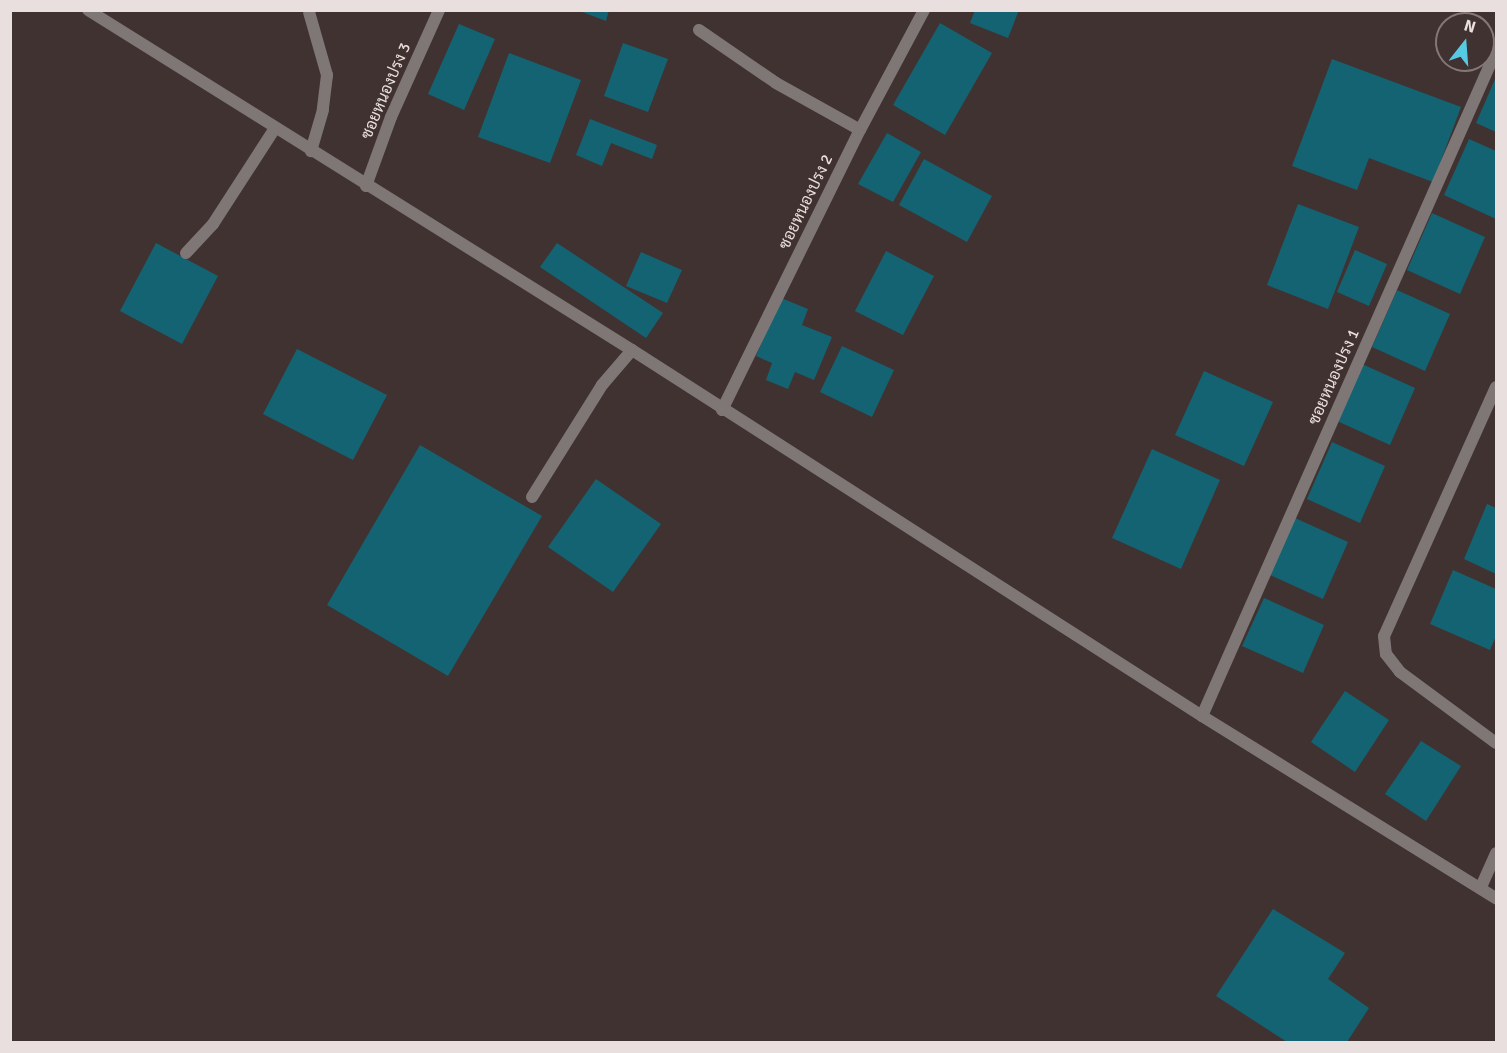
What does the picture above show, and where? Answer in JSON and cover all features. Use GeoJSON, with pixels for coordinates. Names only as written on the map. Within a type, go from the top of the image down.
{"type":"FeatureCollection","features":[{"type":"Feature","properties":{"kind":"street"},"geometry":{"type":"LineString","coordinates":[[88,10],[366,186],[632,350],[722,410],[1202,716],[1497,898]]}},
{"type":"Feature","properties":{"kind":"street","name":"ซอยหนองปรง 3"},"geometry":{"type":"LineString","coordinates":[[366,186],[391,117],[439,10]]}},
{"type":"Feature","properties":{"kind":"street","name":"ซอยหนองปรง 2"},"geometry":{"type":"LineString","coordinates":[[722,410],[860,130],[924,10]]}},
{"type":"Feature","properties":{"kind":"street"},"geometry":{"type":"LineString","coordinates":[[309,12],[327,75],[323,110],[311,151]]}},
{"type":"Feature","properties":{"kind":"street"},"geometry":{"type":"LineString","coordinates":[[699,30],[776,83],[860,130]]}},
{"type":"Feature","properties":{"kind":"street","name":"ซอยหนองปรง 1"},"geometry":{"type":"LineString","coordinates":[[1202,716],[1497,51]]}},
{"type":"Feature","properties":{"kind":"street"},"geometry":{"type":"LineString","coordinates":[[186,253],[213,224],[275,128]]}},
{"type":"Feature","properties":{"kind":"street"},"geometry":{"type":"LineString","coordinates":[[532,496],[602,385],[632,350]]}},
{"type":"Feature","properties":{"kind":"street"},"geometry":{"type":"LineString","coordinates":[[1497,387],[1384,636],[1386,654],[1400,672],[1497,743]]}},
{"type":"Feature","properties":{"kind":"street"},"geometry":{"type":"LineString","coordinates":[[1481,887],[1497,853]]}},
{"type":"Feature","properties":{"kind":"building"},"geometry":{"type":"Polygon","coordinates":[[[577,10],[609,10],[606,21],[577,10]]]}},
{"type":"Feature","properties":{"kind":"building"},"geometry":{"type":"Polygon","coordinates":[[[975,10],[1019,10],[1008,38],[970,23],[975,10]]]}},
{"type":"Feature","properties":{"kind":"building"},"geometry":{"type":"Polygon","coordinates":[[[940,23],[992,53],[945,135],[893,105],[940,23]]]}},
{"type":"Feature","properties":{"kind":"building"},"geometry":{"type":"Polygon","coordinates":[[[459,24],[495,39],[464,110],[428,94],[459,24]]]}},
{"type":"Feature","properties":{"kind":"building"},"geometry":{"type":"Polygon","coordinates":[[[623,43],[668,59],[648,112],[604,96],[623,43]]]}},
{"type":"Feature","properties":{"kind":"building"},"geometry":{"type":"Polygon","coordinates":[[[509,53],[581,80],[550,163],[478,137],[509,53]]]}},
{"type":"Feature","properties":{"kind":"building"},"geometry":{"type":"Polygon","coordinates":[[[1332,59],[1461,107],[1433,182],[1369,158],[1357,190],[1292,166],[1332,59]]]}},
{"type":"Feature","properties":{"kind":"building"},"geometry":{"type":"Polygon","coordinates":[[[1496,77],[1496,132],[1476,123],[1496,77]]]}},
{"type":"Feature","properties":{"kind":"building"},"geometry":{"type":"Polygon","coordinates":[[[590,119],[657,145],[652,159],[611,143],[602,166],[576,155],[590,119]]]}},
{"type":"Feature","properties":{"kind":"building"},"geometry":{"type":"Polygon","coordinates":[[[887,133],[921,152],[893,202],[858,184],[887,133]]]}},
{"type":"Feature","properties":{"kind":"building"},"geometry":{"type":"Polygon","coordinates":[[[1469,139],[1496,151],[1496,219],[1444,195],[1469,139]]]}},
{"type":"Feature","properties":{"kind":"building"},"geometry":{"type":"Polygon","coordinates":[[[924,159],[992,196],[967,242],[899,205],[924,159]]]}},
{"type":"Feature","properties":{"kind":"building"},"geometry":{"type":"Polygon","coordinates":[[[1298,204],[1359,227],[1328,309],[1267,285],[1298,204]]]}},
{"type":"Feature","properties":{"kind":"building"},"geometry":{"type":"Polygon","coordinates":[[[1432,213],[1485,237],[1460,294],[1407,270],[1432,213]]]}},
{"type":"Feature","properties":{"kind":"building"},"geometry":{"type":"Polygon","coordinates":[[[156,243],[218,276],[182,344],[120,311],[156,243]]]}},
{"type":"Feature","properties":{"kind":"building"},"geometry":{"type":"Polygon","coordinates":[[[557,243],[663,313],[646,338],[540,267],[557,243]]]}},
{"type":"Feature","properties":{"kind":"building"},"geometry":{"type":"Polygon","coordinates":[[[1355,250],[1387,264],[1369,306],[1337,292],[1355,250]]]}},
{"type":"Feature","properties":{"kind":"building"},"geometry":{"type":"Polygon","coordinates":[[[886,251],[934,276],[903,335],[855,311],[886,251]]]}},
{"type":"Feature","properties":{"kind":"building"},"geometry":{"type":"Polygon","coordinates":[[[641,252],[682,270],[667,303],[626,286],[641,252]]]}},
{"type":"Feature","properties":{"kind":"building"},"geometry":{"type":"Polygon","coordinates":[[[1397,290],[1450,314],[1425,371],[1372,347],[1397,290]]]}},
{"type":"Feature","properties":{"kind":"building"},"geometry":{"type":"Polygon","coordinates":[[[781,298],[808,309],[802,325],[832,337],[814,380],[795,372],[788,389],[766,380],[772,363],[756,356],[781,298]]]}},
{"type":"Feature","properties":{"kind":"building"},"geometry":{"type":"Polygon","coordinates":[[[842,346],[894,370],[872,417],[820,392],[842,346]]]}},
{"type":"Feature","properties":{"kind":"building"},"geometry":{"type":"Polygon","coordinates":[[[297,349],[387,395],[353,460],[263,414],[297,349]]]}},
{"type":"Feature","properties":{"kind":"building"},"geometry":{"type":"Polygon","coordinates":[[[1362,364],[1415,388],[1390,445],[1337,421],[1362,364]]]}},
{"type":"Feature","properties":{"kind":"building"},"geometry":{"type":"Polygon","coordinates":[[[1204,371],[1273,402],[1244,466],[1175,435],[1204,371]]]}},
{"type":"Feature","properties":{"kind":"building"},"geometry":{"type":"Polygon","coordinates":[[[1332,442],[1385,466],[1360,523],[1307,499],[1332,442]]]}},
{"type":"Feature","properties":{"kind":"building"},"geometry":{"type":"Polygon","coordinates":[[[420,445],[542,516],[448,676],[327,605],[420,445]]]}},
{"type":"Feature","properties":{"kind":"building"},"geometry":{"type":"Polygon","coordinates":[[[1152,449],[1220,480],[1181,569],[1112,538],[1152,449]]]}},
{"type":"Feature","properties":{"kind":"building"},"geometry":{"type":"Polygon","coordinates":[[[596,479],[661,524],[613,592],[548,547],[596,479]]]}},
{"type":"Feature","properties":{"kind":"building"},"geometry":{"type":"Polygon","coordinates":[[[1487,504],[1496,508],[1496,574],[1464,559],[1487,504]]]}},
{"type":"Feature","properties":{"kind":"building"},"geometry":{"type":"Polygon","coordinates":[[[1295,518],[1348,542],[1323,599],[1270,575],[1295,518]]]}},
{"type":"Feature","properties":{"kind":"building"},"geometry":{"type":"Polygon","coordinates":[[[1453,570],[1496,589],[1496,636],[1490,650],[1430,624],[1453,570]]]}},
{"type":"Feature","properties":{"kind":"building"},"geometry":{"type":"Polygon","coordinates":[[[1264,598],[1324,625],[1303,673],[1242,646],[1264,598]]]}},
{"type":"Feature","properties":{"kind":"building"},"geometry":{"type":"Polygon","coordinates":[[[1345,691],[1389,720],[1355,772],[1311,742],[1345,691]]]}},
{"type":"Feature","properties":{"kind":"building"},"geometry":{"type":"Polygon","coordinates":[[[1421,741],[1461,766],[1426,821],[1385,794],[1421,741]]]}},
{"type":"Feature","properties":{"kind":"building"},"geometry":{"type":"Polygon","coordinates":[[[1273,909],[1345,953],[1328,979],[1369,1008],[1347,1042],[1287,1042],[1216,996],[1273,909]]]}}]}
